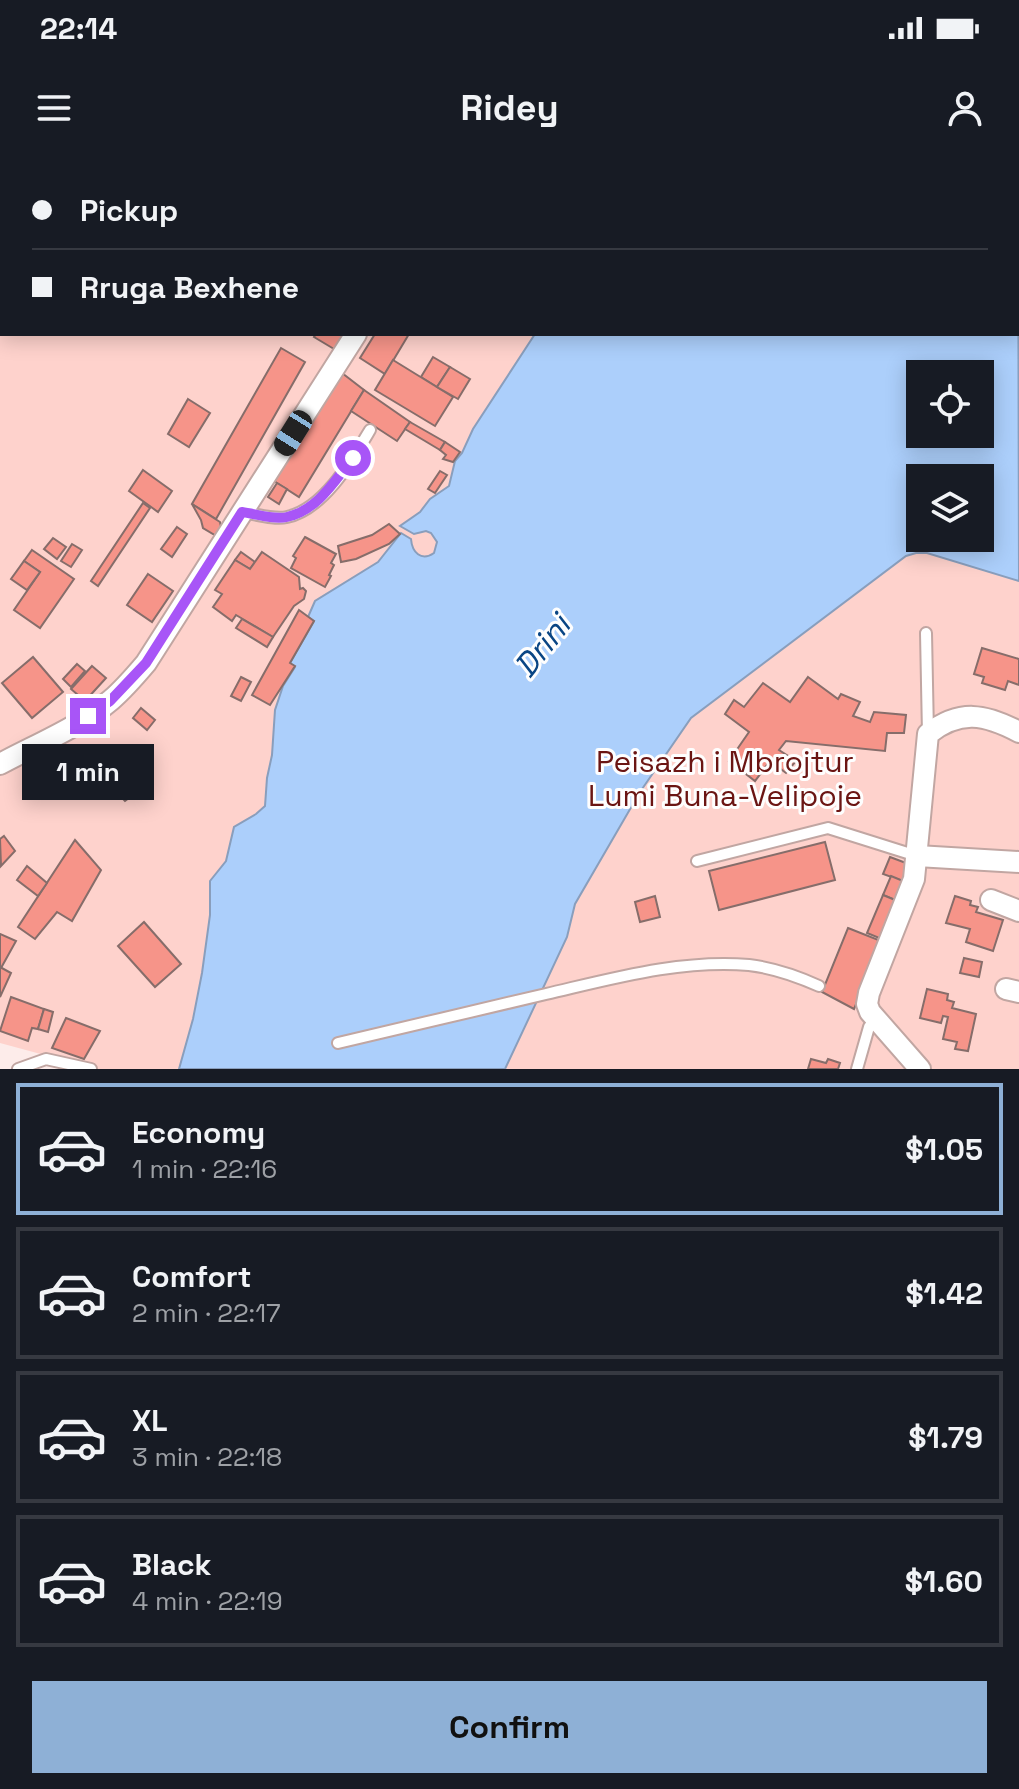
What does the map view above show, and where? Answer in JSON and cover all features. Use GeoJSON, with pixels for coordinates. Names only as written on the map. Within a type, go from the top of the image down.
{"type":"FeatureCollection","features":[{"type":"Feature","properties":{"kind":"street"},"geometry":{"type":"LineString","coordinates":[[0,764],[43,743],[110,701],[146,663],[355,336]]}},
{"type":"Feature","properties":{"kind":"street"},"geometry":{"type":"LineString","coordinates":[[920,1069],[875,1019],[867,1004],[869,993],[924,881],[917,856],[928,734],[940,724],[968,716],[1004,724],[1019,732]]}},
{"type":"Feature","properties":{"kind":"street"},"geometry":{"type":"LineString","coordinates":[[917,856],[1019,862]]}},
{"type":"Feature","properties":{"kind":"street"},"geometry":{"type":"LineString","coordinates":[[991,900],[1019,911]]}},
{"type":"Feature","properties":{"kind":"lane"},"geometry":{"type":"LineString","coordinates":[[242,512],[285,518],[322,498],[370,430]]}},
{"type":"Feature","properties":{"kind":"lane"},"geometry":{"type":"LineString","coordinates":[[926,633],[928,734]]}},
{"type":"Feature","properties":{"kind":"lane"},"geometry":{"type":"LineString","coordinates":[[697,861],[828,828],[917,856]]}},
{"type":"Feature","properties":{"kind":"lane"},"geometry":{"type":"LineString","coordinates":[[338,1043],[574,987],[674,967],[751,965],[790,974],[819,986]]}},
{"type":"Feature","properties":{"kind":"lane"},"geometry":{"type":"LineString","coordinates":[[857,1069],[869,1027],[875,1019]]}},
{"type":"Feature","properties":{"kind":"lane"},"geometry":{"type":"LineString","coordinates":[[18,1069],[46,1059],[91,1069]]}},
{"type":"Feature","properties":{"kind":"green space"},"geometry":{"type":"Polygon","coordinates":[[[0,336],[774,336],[206,1069],[96,1069],[0,1043],[0,336]]]}},
{"type":"Feature","properties":{"kind":"green space","name":"Peisazh i Mbrojtur Lumi Buna-Velipoje"},"geometry":{"type":"Polygon","coordinates":[[[786,336],[1019,336],[1019,1069],[217,1069],[786,336]]]}},
{"type":"Feature","properties":{"kind":"water","name":"Drini"},"geometry":{"type":"Polygon","coordinates":[[[534,336],[1018,336],[1019,581],[927,553],[906,556],[691,718],[640,792],[575,904],[567,937],[505,1069],[179,1069],[202,973],[210,915],[210,881],[226,861],[234,827],[265,806],[275,710],[283,686],[295,667],[290,663],[314,621],[308,617],[315,601],[378,562],[401,533],[411,539],[413,548],[421,556],[434,553],[437,542],[431,533],[414,534],[400,526],[449,486],[455,461],[473,429],[534,336]]]}},
{"type":"Feature","properties":{"kind":"building"},"geometry":{"type":"Polygon","coordinates":[[[315,336],[349,336],[339,352],[315,336]]]}},
{"type":"Feature","properties":{"kind":"building"},"geometry":{"type":"Polygon","coordinates":[[[374,336],[408,336],[385,374],[360,358],[374,336]]]}},
{"type":"Feature","properties":{"kind":"building"},"geometry":{"type":"Polygon","coordinates":[[[281,348],[305,362],[216,519],[192,504],[281,348]]]}},
{"type":"Feature","properties":{"kind":"building"},"geometry":{"type":"Polygon","coordinates":[[[433,357],[450,367],[437,387],[421,377],[433,357]]]}},
{"type":"Feature","properties":{"kind":"building"},"geometry":{"type":"Polygon","coordinates":[[[393,360],[453,397],[435,426],[375,390],[393,360]]]}},
{"type":"Feature","properties":{"kind":"building"},"geometry":{"type":"Polygon","coordinates":[[[450,367],[470,379],[458,399],[437,387],[450,367]]]}},
{"type":"Feature","properties":{"kind":"building"},"geometry":{"type":"Polygon","coordinates":[[[342,373],[364,390],[299,497],[274,481],[342,373]]]}},
{"type":"Feature","properties":{"kind":"building"},"geometry":{"type":"Polygon","coordinates":[[[364,390],[410,422],[397,441],[351,411],[364,390]]]}},
{"type":"Feature","properties":{"kind":"building"},"geometry":{"type":"Polygon","coordinates":[[[188,399],[210,413],[189,447],[168,434],[188,399]]]}},
{"type":"Feature","properties":{"kind":"building"},"geometry":{"type":"Polygon","coordinates":[[[410,422],[445,442],[440,450],[405,429],[410,422]]]}},
{"type":"Feature","properties":{"kind":"building"},"geometry":{"type":"Polygon","coordinates":[[[445,442],[460,452],[453,462],[443,459],[446,455],[440,450],[445,442]]]}},
{"type":"Feature","properties":{"kind":"building"},"geometry":{"type":"Polygon","coordinates":[[[143,470],[172,491],[158,512],[129,491],[143,470]]]}},
{"type":"Feature","properties":{"kind":"building"},"geometry":{"type":"Polygon","coordinates":[[[440,471],[447,475],[435,493],[428,489],[440,471]]]}},
{"type":"Feature","properties":{"kind":"building"},"geometry":{"type":"Polygon","coordinates":[[[277,483],[287,489],[279,504],[268,497],[277,483]]]}},
{"type":"Feature","properties":{"kind":"building"},"geometry":{"type":"Polygon","coordinates":[[[143,503],[150,508],[98,586],[91,581],[143,503]]]}},
{"type":"Feature","properties":{"kind":"building"},"geometry":{"type":"Polygon","coordinates":[[[192,504],[220,522],[218,537],[203,528],[192,504]]]}},
{"type":"Feature","properties":{"kind":"building"},"geometry":{"type":"Polygon","coordinates":[[[389,524],[400,534],[389,544],[356,559],[341,562],[338,546],[372,535],[389,524]]]}},
{"type":"Feature","properties":{"kind":"building"},"geometry":{"type":"Polygon","coordinates":[[[177,527],[187,534],[172,557],[161,549],[177,527]]]}},
{"type":"Feature","properties":{"kind":"building"},"geometry":{"type":"Polygon","coordinates":[[[305,537],[336,554],[325,587],[291,568],[296,558],[293,556],[305,537]]]}},
{"type":"Feature","properties":{"kind":"building"},"geometry":{"type":"Polygon","coordinates":[[[53,538],[66,547],[57,559],[44,549],[53,538]]]}},
{"type":"Feature","properties":{"kind":"building"},"geometry":{"type":"Polygon","coordinates":[[[72,544],[82,550],[71,567],[61,561],[72,544]]]}},
{"type":"Feature","properties":{"kind":"building"},"geometry":{"type":"Polygon","coordinates":[[[32,550],[74,579],[40,628],[14,610],[40,572],[24,561],[32,550]]]}},
{"type":"Feature","properties":{"kind":"building"},"geometry":{"type":"Polygon","coordinates":[[[241,552],[255,562],[250,569],[235,560],[241,552]]]}},
{"type":"Feature","properties":{"kind":"building"},"geometry":{"type":"Polygon","coordinates":[[[262,552],[299,577],[300,589],[306,591],[304,599],[294,606],[273,637],[236,615],[232,621],[213,607],[222,594],[215,590],[235,560],[250,569],[262,552]]]}},
{"type":"Feature","properties":{"kind":"building"},"geometry":{"type":"Polygon","coordinates":[[[24,561],[40,572],[27,590],[11,579],[24,561]]]}},
{"type":"Feature","properties":{"kind":"building"},"geometry":{"type":"Polygon","coordinates":[[[148,574],[173,591],[152,622],[127,605],[148,574]]]}},
{"type":"Feature","properties":{"kind":"building"},"geometry":{"type":"Polygon","coordinates":[[[299,610],[314,621],[290,663],[295,666],[270,705],[252,695],[299,610]]]}},
{"type":"Feature","properties":{"kind":"building"},"geometry":{"type":"Polygon","coordinates":[[[242,619],[273,637],[267,647],[236,628],[242,619]]]}},
{"type":"Feature","properties":{"kind":"building"},"geometry":{"type":"Polygon","coordinates":[[[982,648],[1019,659],[1019,685],[1008,681],[1005,690],[982,683],[984,677],[974,674],[982,648]]]}},
{"type":"Feature","properties":{"kind":"building"},"geometry":{"type":"Polygon","coordinates":[[[33,657],[63,692],[32,718],[2,683],[33,657]]]}},
{"type":"Feature","properties":{"kind":"building"},"geometry":{"type":"Polygon","coordinates":[[[77,664],[85,671],[71,687],[63,679],[77,664]]]}},
{"type":"Feature","properties":{"kind":"building"},"geometry":{"type":"Polygon","coordinates":[[[92,666],[106,678],[85,701],[71,689],[92,666]]]}},
{"type":"Feature","properties":{"kind":"building"},"geometry":{"type":"Polygon","coordinates":[[[241,677],[251,682],[241,701],[231,696],[241,677]]]}},
{"type":"Feature","properties":{"kind":"building"},"geometry":{"type":"Polygon","coordinates":[[[808,677],[838,699],[841,694],[860,702],[853,716],[870,722],[874,712],[906,715],[904,733],[887,733],[885,751],[786,741],[779,750],[796,761],[786,773],[770,761],[755,781],[729,761],[749,732],[725,714],[734,700],[744,707],[763,683],[790,702],[808,677]]]}},
{"type":"Feature","properties":{"kind":"building"},"geometry":{"type":"Polygon","coordinates":[[[141,708],[155,720],[147,730],[133,718],[141,708]]]}},
{"type":"Feature","properties":{"kind":"building"},"geometry":{"type":"Polygon","coordinates":[[[126,747],[152,774],[125,801],[99,774],[126,747]]]}},
{"type":"Feature","properties":{"kind":"building"},"geometry":{"type":"Polygon","coordinates":[[[4,836],[15,851],[1,866],[0,839],[4,836]]]}},
{"type":"Feature","properties":{"kind":"building"},"geometry":{"type":"Polygon","coordinates":[[[75,840],[101,870],[72,921],[57,912],[35,939],[18,927],[75,840]]]}},
{"type":"Feature","properties":{"kind":"building"},"geometry":{"type":"Polygon","coordinates":[[[825,842],[835,880],[719,910],[709,871],[825,842]]]}},
{"type":"Feature","properties":{"kind":"building"},"geometry":{"type":"Polygon","coordinates":[[[890,857],[906,863],[908,883],[883,874],[890,857]]]}},
{"type":"Feature","properties":{"kind":"building"},"geometry":{"type":"Polygon","coordinates":[[[27,866],[47,883],[38,896],[17,880],[27,866]]]}},
{"type":"Feature","properties":{"kind":"building"},"geometry":{"type":"Polygon","coordinates":[[[891,876],[908,883],[900,902],[883,895],[891,876]]]}},
{"type":"Feature","properties":{"kind":"building"},"geometry":{"type":"Polygon","coordinates":[[[883,895],[900,902],[884,940],[867,933],[883,895]]]}},
{"type":"Feature","properties":{"kind":"building"},"geometry":{"type":"Polygon","coordinates":[[[655,896],[660,917],[640,922],[635,902],[655,896]]]}},
{"type":"Feature","properties":{"kind":"building"},"geometry":{"type":"Polygon","coordinates":[[[955,896],[971,901],[970,905],[978,907],[976,912],[1003,920],[993,951],[966,942],[970,929],[946,923],[955,896]]]}},
{"type":"Feature","properties":{"kind":"building"},"geometry":{"type":"Polygon","coordinates":[[[144,922],[181,964],[155,987],[118,946],[144,922]]]}},
{"type":"Feature","properties":{"kind":"building"},"geometry":{"type":"Polygon","coordinates":[[[848,928],[881,941],[854,1009],[822,992],[848,928]]]}},
{"type":"Feature","properties":{"kind":"building"},"geometry":{"type":"Polygon","coordinates":[[[0,934],[16,941],[1,968],[0,967],[0,934]]]}},
{"type":"Feature","properties":{"kind":"building"},"geometry":{"type":"Polygon","coordinates":[[[964,958],[982,962],[979,977],[960,973],[964,958]]]}},
{"type":"Feature","properties":{"kind":"building"},"geometry":{"type":"Polygon","coordinates":[[[0,967],[11,973],[0,997],[0,967]]]}},
{"type":"Feature","properties":{"kind":"building"},"geometry":{"type":"Polygon","coordinates":[[[927,989],[948,994],[947,1000],[954,1002],[952,1008],[976,1014],[968,1051],[955,1049],[957,1042],[943,1039],[948,1017],[943,1016],[941,1023],[920,1018],[927,989]]]}},
{"type":"Feature","properties":{"kind":"building"},"geometry":{"type":"Polygon","coordinates":[[[11,997],[44,1009],[38,1029],[32,1028],[28,1041],[0,1031],[11,997]]]}},
{"type":"Feature","properties":{"kind":"building"},"geometry":{"type":"Polygon","coordinates":[[[44,1009],[53,1012],[48,1032],[38,1029],[44,1009]]]}},
{"type":"Feature","properties":{"kind":"building"},"geometry":{"type":"Polygon","coordinates":[[[66,1018],[100,1031],[84,1059],[52,1048],[66,1018]]]}},
{"type":"Feature","properties":{"kind":"building"},"geometry":{"type":"Polygon","coordinates":[[[811,1059],[840,1063],[838,1069],[808,1069],[811,1059]]]}},
{"type":"Feature","properties":{"kind":"route"},"geometry":{"type":"LineString","coordinates":[[88,716],[110,701],[146,663],[242,512],[285,518],[303,510],[322,498],[353,458]]}}]}
